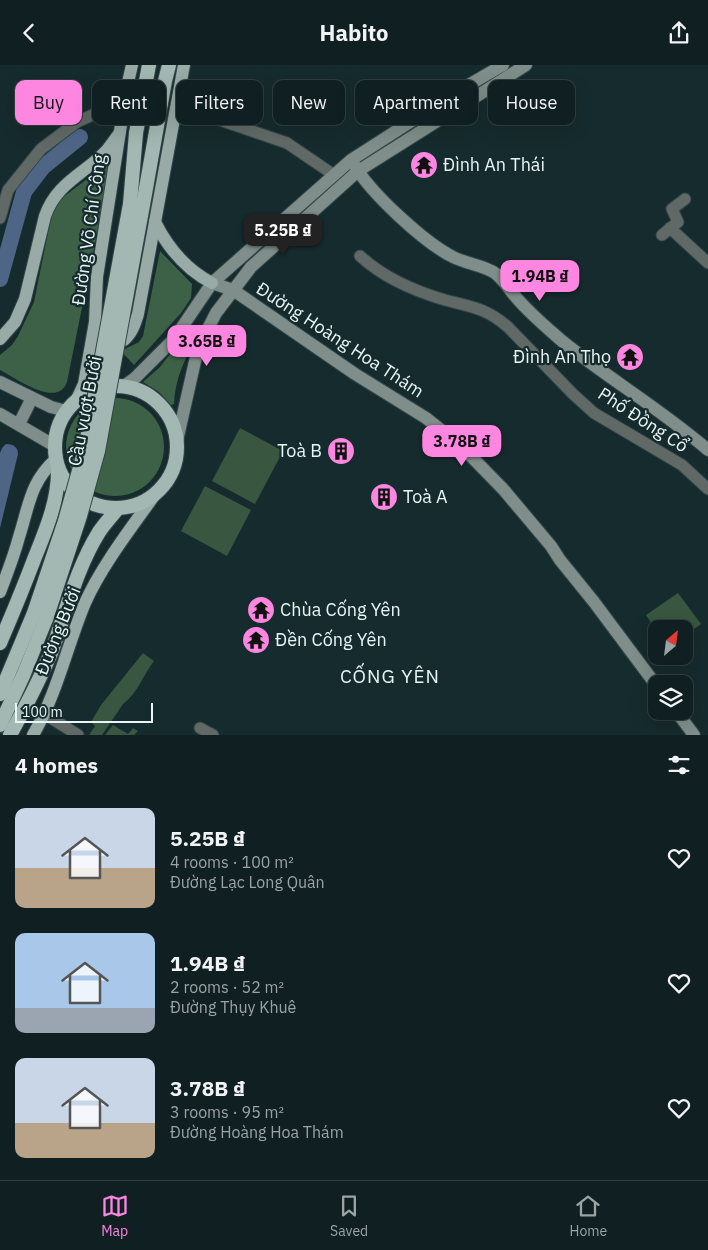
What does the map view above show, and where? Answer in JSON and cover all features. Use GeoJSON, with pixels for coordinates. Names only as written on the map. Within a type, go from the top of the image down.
{"type":"FeatureCollection","features":[{"type":"Feature","properties":{"kind":"highway"},"geometry":{"type":"LineString","coordinates":[[136,205],[136,133],[149,65]]}},
{"type":"Feature","properties":{"kind":"highway"},"geometry":{"type":"LineString","coordinates":[[136,205],[169,65]]}},
{"type":"Feature","properties":{"kind":"highway","name":"Cầu vượt Bưởi"},"geometry":{"type":"LineString","coordinates":[[40,616],[80,515],[96,460],[136,205]]}},
{"type":"Feature","properties":{"kind":"highway"},"geometry":{"type":"LineString","coordinates":[[0,643],[54,505],[59,477],[56,458],[59,423],[66,411],[78,399],[92,391],[108,386],[124,386],[140,391],[154,399],[166,411],[177,441],[173,470],[166,483],[156,493],[138,503],[118,508],[105,507],[82,497],[68,484],[56,458]]}},
{"type":"Feature","properties":{"kind":"highway"},"geometry":{"type":"LineString","coordinates":[[10,735],[34,693],[72,590],[94,541],[100,530],[118,508]]}},
{"type":"Feature","properties":{"kind":"highway"},"geometry":{"type":"LineString","coordinates":[[0,694],[40,616]]}},
{"type":"Feature","properties":{"kind":"highway"},"geometry":{"type":"LineString","coordinates":[[0,725],[23,676],[40,616]]}},
{"type":"Feature","properties":{"kind":"main road","name":"Đường Võ Chí Công"},"geometry":{"type":"LineString","coordinates":[[129,80],[132,65]]}},
{"type":"Feature","properties":{"kind":"main road"},"geometry":{"type":"LineString","coordinates":[[181,80],[184,65]]}},
{"type":"Feature","properties":{"kind":"main road"},"geometry":{"type":"LineString","coordinates":[[124,386],[135,378],[174,339],[212,283],[334,175],[352,160],[453,94],[503,65]]}},
{"type":"Feature","properties":{"kind":"main road"},"geometry":{"type":"LineString","coordinates":[[177,441],[198,348],[216,313],[251,267],[358,171],[526,65]]}},
{"type":"Feature","properties":{"kind":"main road"},"geometry":{"type":"LineString","coordinates":[[95,322],[106,338],[124,340],[132,330],[138,314],[176,107]]}},
{"type":"Feature","properties":{"kind":"main road","name":"Đường Võ Chí Công"},"geometry":{"type":"LineString","coordinates":[[78,399],[84,384],[95,322],[97,277],[121,125]]}},
{"type":"Feature","properties":{"kind":"main road"},"geometry":{"type":"LineString","coordinates":[[0,339],[15,322],[25,299],[44,216],[49,204],[60,190],[106,151],[120,132]]}},
{"type":"Feature","properties":{"kind":"main road"},"geometry":{"type":"LineString","coordinates":[[352,160],[370,187],[406,223],[440,249],[454,257],[488,269],[497,275],[507,284],[515,297],[560,339],[708,450]]}},
{"type":"Feature","properties":{"kind":"main road"},"geometry":{"type":"LineString","coordinates":[[156,222],[163,237],[176,255],[192,270],[212,283]]}},
{"type":"Feature","properties":{"kind":"main road","name":"Đường Hoàng Hoa Thám"},"geometry":{"type":"LineString","coordinates":[[212,283],[233,290],[355,374],[426,417],[461,446],[503,489],[546,540],[648,675]]}},
{"type":"Feature","properties":{"kind":"main road"},"geometry":{"type":"LineString","coordinates":[[0,382],[32,398],[66,411]]}},
{"type":"Feature","properties":{"kind":"main road"},"geometry":{"type":"LineString","coordinates":[[19,424],[32,398]]}},
{"type":"Feature","properties":{"kind":"main road"},"geometry":{"type":"LineString","coordinates":[[0,414],[19,424],[56,458],[44,469],[37,480],[0,592]]}},
{"type":"Feature","properties":{"kind":"main road","name":"Đường Bưởi"},"geometry":{"type":"LineString","coordinates":[[33,735],[58,680],[86,602],[109,561],[156,493]]}},
{"type":"Feature","properties":{"kind":"main road"},"geometry":{"type":"LineString","coordinates":[[683,720],[694,735]]}},
{"type":"Feature","properties":{"kind":"street"},"geometry":{"type":"LineString","coordinates":[[0,218],[8,189],[41,149],[77,122],[92,116]]}},
{"type":"Feature","properties":{"kind":"street"},"geometry":{"type":"LineString","coordinates":[[235,125],[287,143],[334,175]]}},
{"type":"Feature","properties":{"kind":"street"},"geometry":{"type":"LineString","coordinates":[[685,199],[672,209],[678,222],[666,232],[694,248],[708,263]]}},
{"type":"Feature","properties":{"kind":"street","name":"Phố Đồng Cổ"},"geometry":{"type":"LineString","coordinates":[[360,256],[390,279],[445,299],[482,309],[497,317],[594,413],[682,465],[708,489]]}},
{"type":"Feature","properties":{"kind":"street"},"geometry":{"type":"LineString","coordinates":[[43,713],[78,735]]}},
{"type":"Feature","properties":{"kind":"street"},"geometry":{"type":"LineString","coordinates":[[200,728],[212,735]]}},
{"type":"Feature","properties":{"kind":"green space"},"geometry":{"type":"Polygon","coordinates":[[[108,157],[112,159],[67,382],[62,390],[55,393],[46,392],[36,389],[0,370],[0,355],[12,345],[18,336],[34,302],[52,213],[62,198],[95,173],[108,157]]]}},
{"type":"Feature","properties":{"kind":"green space"},"geometry":{"type":"Polygon","coordinates":[[[160,251],[192,284],[191,298],[181,313],[134,365],[121,351],[139,342],[143,336],[160,251]]]}},
{"type":"Feature","properties":{"kind":"green space"},"geometry":{"type":"Polygon","coordinates":[[[192,328],[198,336],[182,369],[176,386],[174,404],[171,405],[159,392],[143,382],[160,367],[192,328]]]}},
{"type":"Feature","properties":{"kind":"green space"},"geometry":{"type":"Polygon","coordinates":[[[115,398],[134,402],[150,412],[160,428],[164,447],[160,466],[150,482],[134,492],[115,496],[96,492],[80,482],[70,466],[66,447],[70,428],[80,412],[96,402],[115,398]]]}},
{"type":"Feature","properties":{"kind":"green space"},"geometry":{"type":"Polygon","coordinates":[[[240,428],[283,451],[255,504],[212,481],[240,428]]]}},
{"type":"Feature","properties":{"kind":"green space"},"geometry":{"type":"Polygon","coordinates":[[[205,486],[251,510],[227,556],[181,531],[205,486]]]}},
{"type":"Feature","properties":{"kind":"green space"},"geometry":{"type":"Polygon","coordinates":[[[678,593],[701,624],[693,630],[693,620],[649,620],[646,615],[678,593]]]}},
{"type":"Feature","properties":{"kind":"green space"},"geometry":{"type":"Polygon","coordinates":[[[143,653],[154,661],[136,689],[123,704],[102,735],[89,735],[95,726],[91,722],[101,705],[143,653]]]}},
{"type":"Feature","properties":{"kind":"green space"},"geometry":{"type":"Polygon","coordinates":[[[113,725],[128,734],[133,728],[138,731],[134,735],[105,735],[113,725]]]}},
{"type":"Feature","properties":{"kind":"water"},"geometry":{"type":"Polygon","coordinates":[[[6,444],[15,446],[18,454],[0,528],[0,453],[6,444]]]}},
{"type":"Feature","properties":{"kind":"waterway"},"geometry":{"type":"LineString","coordinates":[[0,279],[24,192],[43,167],[80,137]]}},
{"type":"Feature","properties":{"kind":"place","name":"Đình An Thái"},"geometry":{"type":"Point","coordinates":[424,165]}},
{"type":"Feature","properties":{"kind":"place","name":"Đình An Thọ"},"geometry":{"type":"Point","coordinates":[630,357]}},
{"type":"Feature","properties":{"kind":"place","name":"Toà B"},"geometry":{"type":"Point","coordinates":[341,451]}},
{"type":"Feature","properties":{"kind":"place","name":"Toà A"},"geometry":{"type":"Point","coordinates":[384,497]}},
{"type":"Feature","properties":{"kind":"place","name":"Chùa Cống Yên"},"geometry":{"type":"Point","coordinates":[261,610]}},
{"type":"Feature","properties":{"kind":"place","name":"Đền Cống Yên"},"geometry":{"type":"Point","coordinates":[256,640]}},
{"type":"Feature","properties":{"kind":"district","name":"CỐNG YÊN"},"geometry":{"type":"Point","coordinates":[390,676]}}]}
